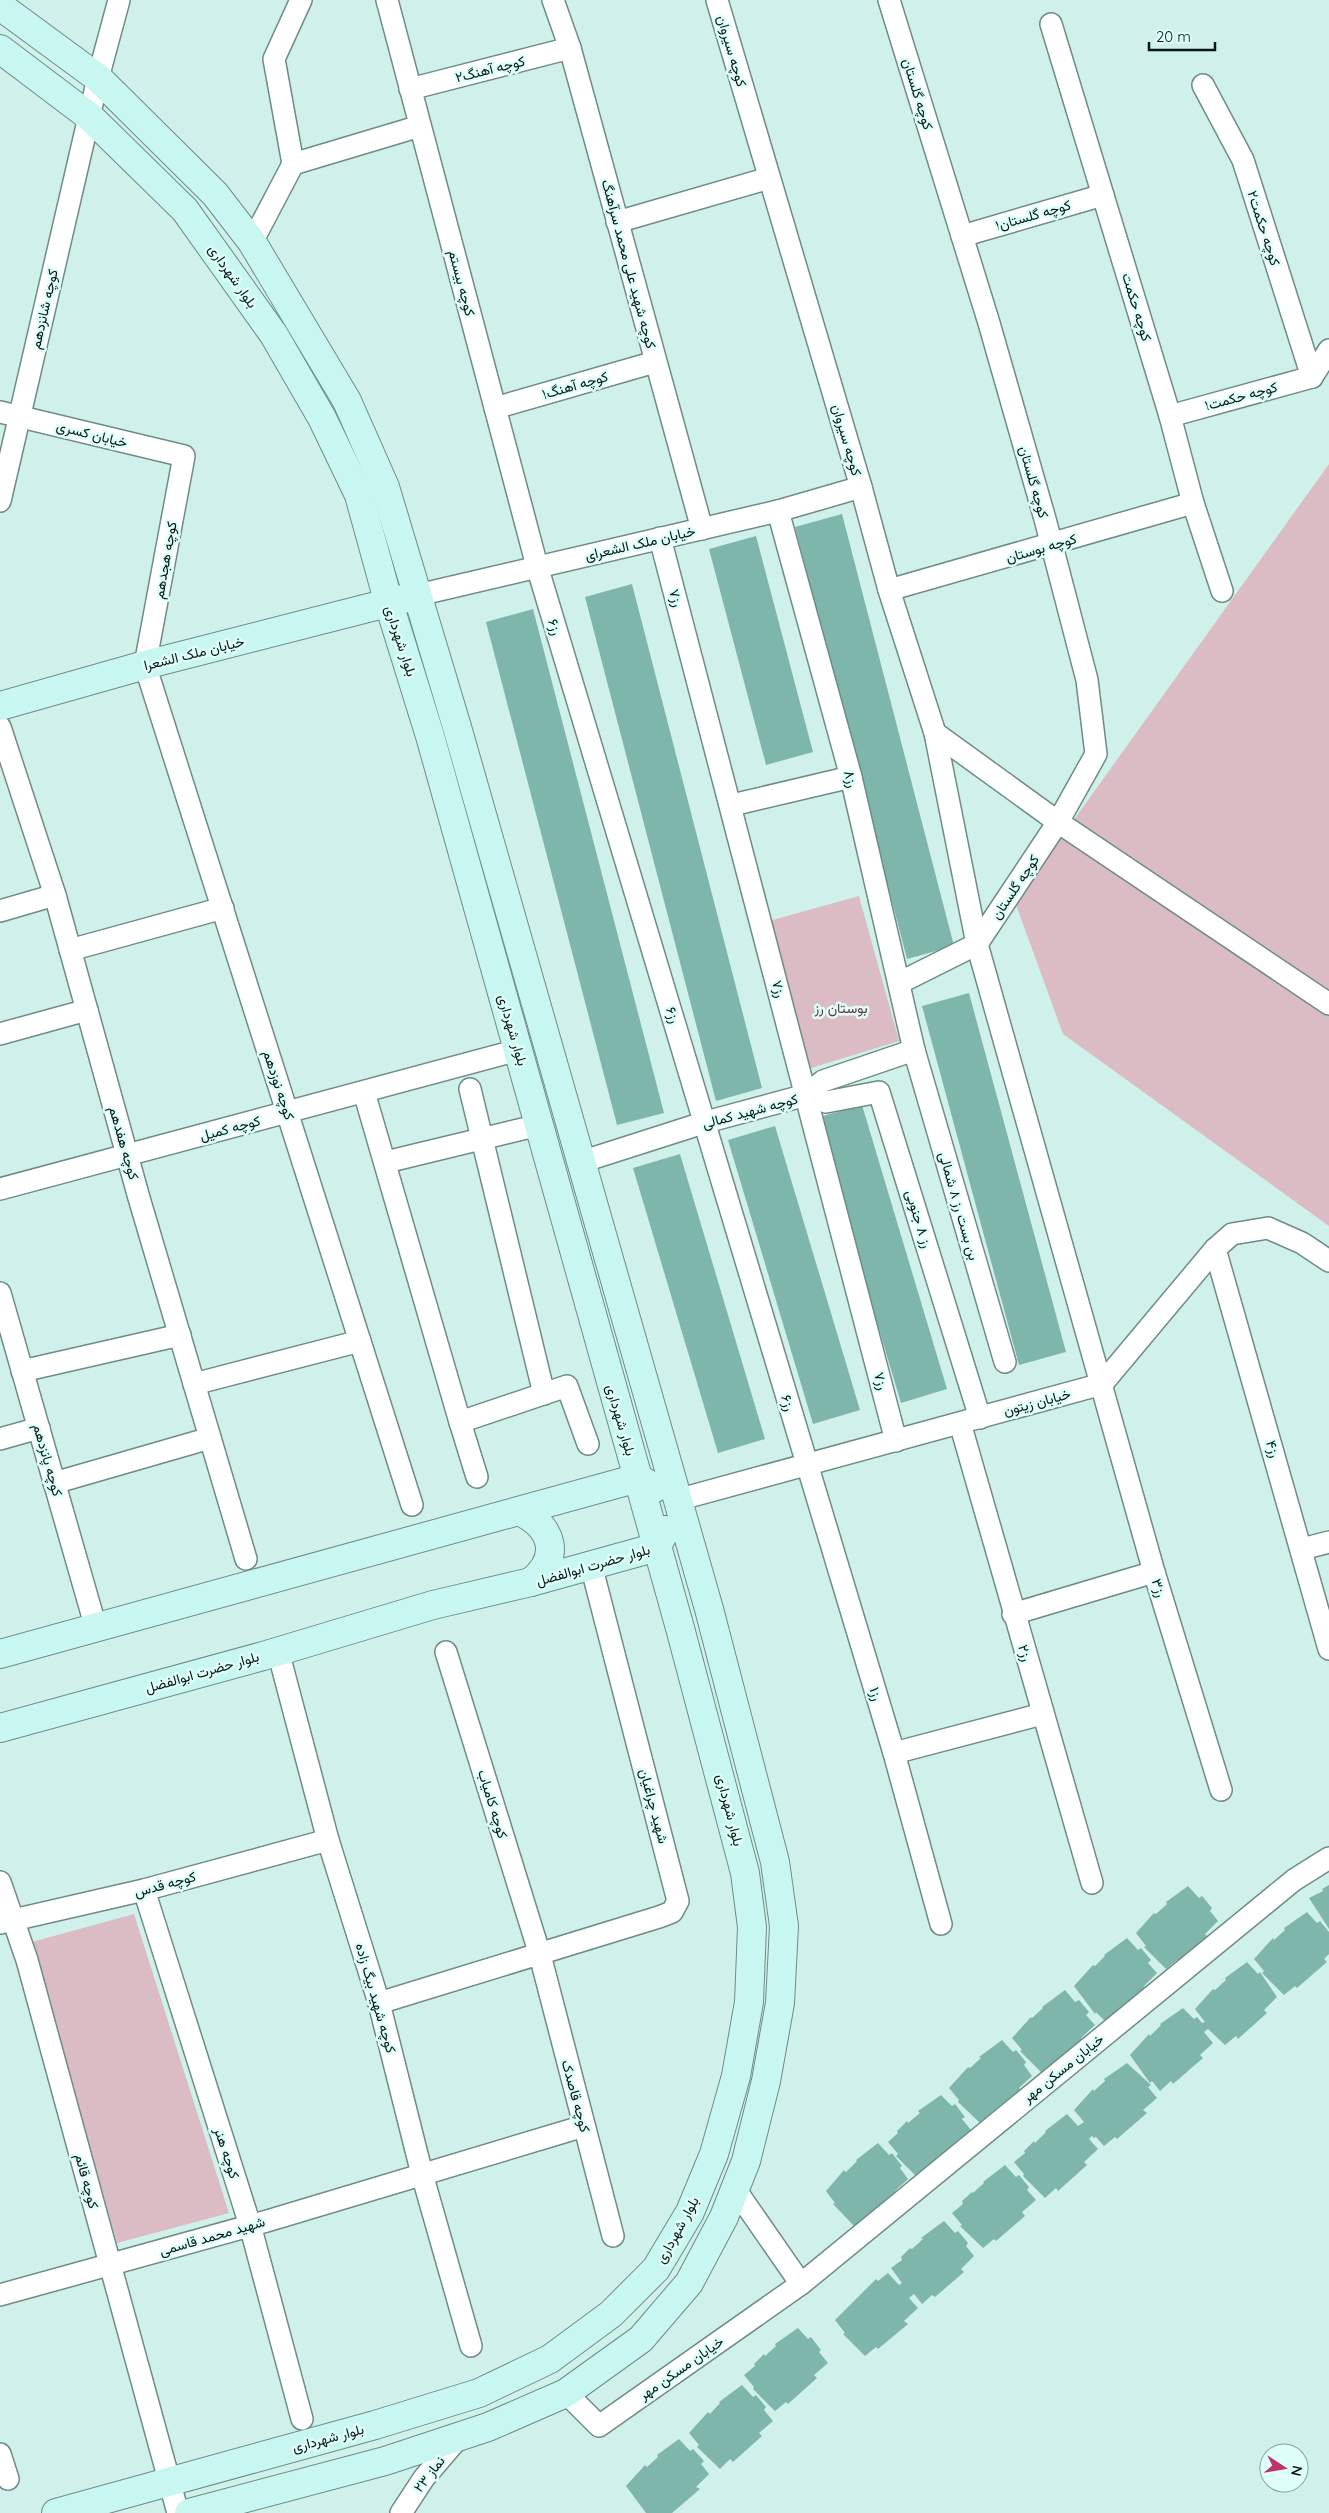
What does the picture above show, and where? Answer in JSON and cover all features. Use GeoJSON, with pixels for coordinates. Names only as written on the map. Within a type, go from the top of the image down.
{"type":"FeatureCollection","features":[{"type":"Feature","properties":{"kind":"main road","name":"بلوار شهرداری"},"geometry":{"type":"LineString","coordinates":[[0,6],[98,78],[215,194],[252,242],[347,401],[385,487],[418,595],[678,1500],[776,1862],[784,1926],[780,2002],[766,2082],[746,2161],[724,2217],[689,2283],[641,2339],[566,2393],[488,2427],[385,2461],[189,2513]]}},
{"type":"Feature","properties":{"kind":"main road","name":"بلوار شهرداری"},"geometry":{"type":"LineString","coordinates":[[0,49],[90,117],[185,210],[274,335],[322,418],[359,495],[389,604],[430,736],[729,1807],[745,1873],[752,1927],[749,2002],[736,2076],[714,2154],[690,2212],[656,2269],[611,2314],[550,2359],[478,2393],[375,2425],[56,2513]]}},
{"type":"Feature","properties":{"kind":"main road","name":"خیابان ملک الشعرا"},"geometry":{"type":"LineString","coordinates":[[0,706],[146,665],[418,595]]}},
{"type":"Feature","properties":{"kind":"main road"},"geometry":{"type":"LineString","coordinates":[[0,1654],[638,1478],[678,1500]]}},
{"type":"Feature","properties":{"kind":"main road","name":"بلوار حضرت ابوالفضل"},"geometry":{"type":"LineString","coordinates":[[0,1728],[278,1651],[433,1605],[531,1582],[657,1547],[678,1500]]}},
{"type":"Feature","properties":{"kind":"main road"},"geometry":{"type":"LineString","coordinates":[[519,1511],[540,1523],[549,1541],[547,1563],[542,1573],[531,1582]]}},
{"type":"Feature","properties":{"kind":"street","name":"کوچه شانزدهم"},"geometry":{"type":"LineString","coordinates":[[0,501],[9,414],[90,117],[98,78],[119,0]]}},
{"type":"Feature","properties":{"kind":"street"},"geometry":{"type":"LineString","coordinates":[[252,242],[293,164],[274,59],[301,0]]}},
{"type":"Feature","properties":{"kind":"street","name":"کوچه بیستم"},"geometry":{"type":"LineString","coordinates":[[387,0],[537,566]]}},
{"type":"Feature","properties":{"kind":"street","name":"کوچه شهید علی محمد سرآهنگ"},"geometry":{"type":"LineString","coordinates":[[554,0],[570,48],[702,529]]}},
{"type":"Feature","properties":{"kind":"street","name":"کوچه سیروان"},"geometry":{"type":"LineString","coordinates":[[717,0],[861,487],[888,590],[935,733],[977,944]]}},
{"type":"Feature","properties":{"kind":"street","name":"کوچه گلستان"},"geometry":{"type":"LineString","coordinates":[[889,0],[989,323],[1051,545],[1087,680],[1096,754],[1058,822],[977,944]]}},
{"type":"Feature","properties":{"kind":"street","name":"کوچه حکمت"},"geometry":{"type":"LineString","coordinates":[[1051,24],[1170,416],[1193,504],[1222,591]]}},
{"type":"Feature","properties":{"kind":"street","name":"کوچه آهنگ۲"},"geometry":{"type":"LineString","coordinates":[[410,89],[570,48]]}},
{"type":"Feature","properties":{"kind":"street","name":"کوچه حکمت۲"},"geometry":{"type":"LineString","coordinates":[[1204,85],[1243,160],[1312,376]]}},
{"type":"Feature","properties":{"kind":"street"},"geometry":{"type":"LineString","coordinates":[[293,164],[420,126]]}},
{"type":"Feature","properties":{"kind":"street"},"geometry":{"type":"LineString","coordinates":[[617,222],[770,178]]}},
{"type":"Feature","properties":{"kind":"street","name":"کوچه گلستان۱"},"geometry":{"type":"LineString","coordinates":[[962,236],[1103,195]]}},
{"type":"Feature","properties":{"kind":"street"},"geometry":{"type":"LineString","coordinates":[[1312,376],[1329,350]]}},
{"type":"Feature","properties":{"kind":"street","name":"کوچه آهنگ۱"},"geometry":{"type":"LineString","coordinates":[[495,408],[655,362]]}},
{"type":"Feature","properties":{"kind":"street","name":"کوچه حکمت۱"},"geometry":{"type":"LineString","coordinates":[[1170,416],[1312,376]]}},
{"type":"Feature","properties":{"kind":"street","name":"خیابان کسری"},"geometry":{"type":"LineString","coordinates":[[9,414],[184,456]]}},
{"type":"Feature","properties":{"kind":"street","name":"کوچه هجدهم"},"geometry":{"type":"LineString","coordinates":[[146,665],[184,456]]}},
{"type":"Feature","properties":{"kind":"street","name":"خیابان ملک الشعرای"},"geometry":{"type":"LineString","coordinates":[[418,595],[778,511],[861,487]]}},
{"type":"Feature","properties":{"kind":"street","name":"کوچه بوستان"},"geometry":{"type":"LineString","coordinates":[[888,590],[1193,504]]}},
{"type":"Feature","properties":{"kind":"street","name":"رز۸"},"geometry":{"type":"LineString","coordinates":[[778,511],[850,778],[914,1050]]}},
{"type":"Feature","properties":{"kind":"street","name":"رز۷"},"geometry":{"type":"LineString","coordinates":[[660,538],[732,805],[896,1440]]}},
{"type":"Feature","properties":{"kind":"street","name":"رز۶"},"geometry":{"type":"LineString","coordinates":[[537,566],[706,1122],[807,1465]]}},
{"type":"Feature","properties":{"kind":"street","name":"کوچه نوزدهم"},"geometry":{"type":"LineString","coordinates":[[146,665],[412,1505]]}},
{"type":"Feature","properties":{"kind":"street","name":"کوچه هفدهم"},"geometry":{"type":"LineString","coordinates":[[0,727],[55,895],[127,1155],[246,1560]]}},
{"type":"Feature","properties":{"kind":"street"},"geometry":{"type":"LineString","coordinates":[[935,733],[1058,822],[1329,1004]]}},
{"type":"Feature","properties":{"kind":"street"},"geometry":{"type":"LineString","coordinates":[[732,805],[850,778]]}},
{"type":"Feature","properties":{"kind":"street"},"geometry":{"type":"LineString","coordinates":[[0,910],[55,895]]}},
{"type":"Feature","properties":{"kind":"street"},"geometry":{"type":"LineString","coordinates":[[70,950],[223,908]]}},
{"type":"Feature","properties":{"kind":"street"},"geometry":{"type":"LineString","coordinates":[[899,983],[977,944]]}},
{"type":"Feature","properties":{"kind":"street","name":"رز۳"},"geometry":{"type":"LineString","coordinates":[[977,944],[1154,1572],[1221,1790]]}},
{"type":"Feature","properties":{"kind":"street"},"geometry":{"type":"LineString","coordinates":[[0,1034],[87,1010]]}},
{"type":"Feature","properties":{"kind":"street","name":"کوچه کمیل"},"geometry":{"type":"LineString","coordinates":[[0,1189],[518,1050]]}},
{"type":"Feature","properties":{"kind":"street","name":"کوچه شهید کمالی"},"geometry":{"type":"LineString","coordinates":[[581,1162],[706,1122],[806,1095],[822,1081],[914,1050]]}},
{"type":"Feature","properties":{"kind":"street","name":"بن بست رز ۸ شمالی"},"geometry":{"type":"LineString","coordinates":[[914,1050],[1004,1362]]}},
{"type":"Feature","properties":{"kind":"street"},"geometry":{"type":"LineString","coordinates":[[470,1088],[544,1394]]}},
{"type":"Feature","properties":{"kind":"street"},"geometry":{"type":"LineString","coordinates":[[364,1092],[477,1478]]}},
{"type":"Feature","properties":{"kind":"street","name":"رز ۸ جنوبی"},"geometry":{"type":"LineString","coordinates":[[806,1095],[826,1102],[879,1092],[980,1418]]}},
{"type":"Feature","properties":{"kind":"street"},"geometry":{"type":"LineString","coordinates":[[386,1162],[539,1125]]}},
{"type":"Feature","properties":{"kind":"street"},"geometry":{"type":"LineString","coordinates":[[1102,1384],[1216,1249],[1232,1234],[1268,1228],[1302,1243],[1329,1261]]}},
{"type":"Feature","properties":{"kind":"street","name":"رز۴"},"geometry":{"type":"LineString","coordinates":[[1216,1249],[1329,1649]]}},
{"type":"Feature","properties":{"kind":"street","name":"کوچه پانزدهم"},"geometry":{"type":"LineString","coordinates":[[0,1292],[96,1628]]}},
{"type":"Feature","properties":{"kind":"street"},"geometry":{"type":"LineString","coordinates":[[22,1371],[180,1335]]}},
{"type":"Feature","properties":{"kind":"street"},"geometry":{"type":"LineString","coordinates":[[194,1384],[360,1341]]}},
{"type":"Feature","properties":{"kind":"street","name":"خیابان زیتون"},"geometry":{"type":"LineString","coordinates":[[678,1500],[1102,1384]]}},
{"type":"Feature","properties":{"kind":"street"},"geometry":{"type":"LineString","coordinates":[[460,1422],[567,1386],[588,1444]]}},
{"type":"Feature","properties":{"kind":"street","name":"رز۲"},"geometry":{"type":"LineString","coordinates":[[960,1423],[1013,1614],[1092,1883]]}},
{"type":"Feature","properties":{"kind":"street"},"geometry":{"type":"LineString","coordinates":[[0,1439],[39,1428]]}},
{"type":"Feature","properties":{"kind":"street"},"geometry":{"type":"LineString","coordinates":[[54,1483],[210,1438]]}},
{"type":"Feature","properties":{"kind":"street","name":"رز۱"},"geometry":{"type":"LineString","coordinates":[[807,1465],[894,1753],[941,1924]]}},
{"type":"Feature","properties":{"kind":"street"},"geometry":{"type":"LineString","coordinates":[[1302,1549],[1329,1542]]}},
{"type":"Feature","properties":{"kind":"street","name":"شهید چراغیان"},"geometry":{"type":"LineString","coordinates":[[379,2003],[659,1917],[672,1912],[678,1901],[591,1565]]}},
{"type":"Feature","properties":{"kind":"street"},"geometry":{"type":"LineString","coordinates":[[1013,1614],[1154,1572]]}},
{"type":"Feature","properties":{"kind":"street","name":"کوچه شهید بیگ زاده"},"geometry":{"type":"LineString","coordinates":[[278,1651],[328,1840],[379,2003],[422,2174],[471,2346]]}},
{"type":"Feature","properties":{"kind":"street","name":"کوچه کامیاب"},"geometry":{"type":"LineString","coordinates":[[446,1652],[540,1955]]}},
{"type":"Feature","properties":{"kind":"street"},"geometry":{"type":"LineString","coordinates":[[894,1753],[1042,1714]]}},
{"type":"Feature","properties":{"kind":"street","name":"کوچه قدس"},"geometry":{"type":"LineString","coordinates":[[6,1921],[144,1890],[328,1840]]}},
{"type":"Feature","properties":{"kind":"street","name":"خیابان مسکن مهر"},"geometry":{"type":"LineString","coordinates":[[566,2393],[599,2426],[800,2284],[1294,1880],[1329,1858]]}},
{"type":"Feature","properties":{"kind":"street","name":"کوچه قائم"},"geometry":{"type":"LineString","coordinates":[[0,1882],[6,1921],[27,1960],[178,2513]]}},
{"type":"Feature","properties":{"kind":"street","name":"کوچه هنر"},"geometry":{"type":"LineString","coordinates":[[144,1890],[250,2225],[302,2419]]}},
{"type":"Feature","properties":{"kind":"street","name":"کوچه قاصدک"},"geometry":{"type":"LineString","coordinates":[[540,1955],[613,2236]]}},
{"type":"Feature","properties":{"kind":"street","name":"شهید محمد قاسمی"},"geometry":{"type":"LineString","coordinates":[[0,2295],[110,2266],[584,2126]]}},
{"type":"Feature","properties":{"kind":"street"},"geometry":{"type":"LineString","coordinates":[[735,2189],[800,2284]]}},
{"type":"Feature","properties":{"kind":"street","name":"نماز ۲۳"},"geometry":{"type":"LineString","coordinates":[[401,2513],[424,2478],[460,2436]]}},
{"type":"Feature","properties":{"kind":"street"},"geometry":{"type":"LineString","coordinates":[[0,2454],[8,2479]]}},
{"type":"Feature","properties":{"kind":"green space"},"geometry":{"type":"Polygon","coordinates":[[[1329,464],[1329,1226],[1063,1034],[1015,902],[1329,464]]]}},
{"type":"Feature","properties":{"kind":"green space","name":"بوستان رز"},"geometry":{"type":"Polygon","coordinates":[[[859,896],[899,1041],[808,1069],[769,921],[859,896]]]}},
{"type":"Feature","properties":{"kind":"green space"},"geometry":{"type":"Polygon","coordinates":[[[134,1914],[229,2213],[117,2243],[32,1942],[134,1914]]]}},
{"type":"Feature","properties":{"kind":"building"},"geometry":{"type":"Polygon","coordinates":[[[842,514],[954,946],[907,959],[795,527],[842,514]]]}},
{"type":"Feature","properties":{"kind":"building"},"geometry":{"type":"Polygon","coordinates":[[[756,536],[813,752],[766,765],[709,549],[756,536]]]}},
{"type":"Feature","properties":{"kind":"building"},"geometry":{"type":"Polygon","coordinates":[[[632,584],[762,1088],[716,1101],[585,597],[632,584]]]}},
{"type":"Feature","properties":{"kind":"building"},"geometry":{"type":"Polygon","coordinates":[[[533,609],[664,1113],[617,1125],[486,622],[533,609]]]}},
{"type":"Feature","properties":{"kind":"building"},"geometry":{"type":"Polygon","coordinates":[[[969,993],[1066,1352],[1019,1365],[922,1006],[969,993]]]}},
{"type":"Feature","properties":{"kind":"building"},"geometry":{"type":"Polygon","coordinates":[[[862,1105],[947,1389],[901,1403],[816,1118],[862,1105]]]}},
{"type":"Feature","properties":{"kind":"building"},"geometry":{"type":"Polygon","coordinates":[[[775,1126],[860,1410],[813,1424],[728,1140],[775,1126]]]}},
{"type":"Feature","properties":{"kind":"building"},"geometry":{"type":"Polygon","coordinates":[[[680,1154],[765,1439],[718,1453],[633,1168],[680,1154]]]}},
{"type":"Feature","properties":{"kind":"building"},"geometry":{"type":"Polygon","coordinates":[[[1329,1885],[1329,1929],[1309,1898],[1323,1891],[1322,1889],[1329,1885]]]}},
{"type":"Feature","properties":{"kind":"building"},"geometry":{"type":"Polygon","coordinates":[[[1188,1886],[1199,1898],[1202,1896],[1212,1908],[1210,1911],[1218,1921],[1205,1934],[1208,1937],[1179,1963],[1177,1960],[1166,1969],[1144,1947],[1146,1946],[1136,1933],[1154,1913],[1156,1914],[1167,1904],[1166,1902],[1188,1886]]]}},
{"type":"Feature","properties":{"kind":"building"},"geometry":{"type":"Polygon","coordinates":[[[1307,1912],[1317,1923],[1320,1921],[1329,1932],[1329,1954],[1324,1959],[1327,1962],[1297,1988],[1295,1986],[1284,1995],[1262,1973],[1264,1971],[1254,1959],[1273,1938],[1274,1940],[1285,1930],[1284,1928],[1307,1912]]]}},
{"type":"Feature","properties":{"kind":"building"},"geometry":{"type":"Polygon","coordinates":[[[1127,1938],[1138,1950],[1141,1948],[1151,1960],[1148,1963],[1157,1973],[1144,1986],[1147,1989],[1118,2015],[1115,2012],[1105,2021],[1096,2012],[1095,2014],[1074,1986],[1104,1955],[1127,1938]]]}},
{"type":"Feature","properties":{"kind":"building"},"geometry":{"type":"Polygon","coordinates":[[[1247,1962],[1258,1974],[1260,1972],[1277,1997],[1264,2010],[1267,2013],[1238,2039],[1236,2036],[1225,2045],[1208,2029],[1204,2032],[1213,2043],[1200,2055],[1203,2058],[1173,2084],[1171,2081],[1160,2091],[1152,2081],[1150,2083],[1130,2055],[1160,2024],[1183,2008],[1194,2019],[1197,2017],[1202,2023],[1205,2022],[1195,2009],[1213,1989],[1215,1990],[1226,1980],[1225,1978],[1247,1962]]]}},
{"type":"Feature","properties":{"kind":"building"},"geometry":{"type":"Polygon","coordinates":[[[1065,1990],[1075,2002],[1079,2000],[1089,2012],[1086,2015],[1095,2025],[1081,2038],[1085,2041],[1042,2073],[1020,2051],[1022,2050],[1012,2038],[1042,2007],[1065,1990]]]}},
{"type":"Feature","properties":{"kind":"building"},"geometry":{"type":"Polygon","coordinates":[[[1002,2040],[1013,2052],[1016,2050],[1026,2062],[1024,2065],[1032,2076],[1019,2088],[1022,2091],[993,2117],[991,2114],[980,2123],[958,2102],[959,2100],[949,2088],[968,2067],[970,2068],[981,2058],[979,2057],[1002,2040]]]}},
{"type":"Feature","properties":{"kind":"building"},"geometry":{"type":"Polygon","coordinates":[[[1127,2063],[1151,2085],[1148,2087],[1157,2098],[1143,2110],[1147,2113],[1117,2139],[1115,2137],[1104,2146],[1096,2137],[1092,2136],[1089,2139],[1098,2149],[1084,2162],[1087,2165],[1058,2191],[1056,2188],[1045,2198],[1023,2176],[1024,2174],[1014,2162],[1045,2131],[1067,2114],[1078,2126],[1084,2122],[1074,2110],[1093,2089],[1094,2091],[1105,2081],[1104,2079],[1127,2063]]]}},
{"type":"Feature","properties":{"kind":"building"},"geometry":{"type":"Polygon","coordinates":[[[941,2095],[952,2106],[955,2104],[965,2117],[962,2119],[971,2130],[918,2178],[896,2156],[898,2154],[888,2142],[907,2121],[908,2123],[920,2113],[918,2111],[941,2095]]]}},
{"type":"Feature","properties":{"kind":"building"},"geometry":{"type":"Polygon","coordinates":[[[878,2143],[889,2155],[892,2153],[902,2166],[900,2168],[908,2179],[895,2191],[898,2194],[855,2227],[833,2204],[835,2203],[826,2191],[844,2170],[846,2172],[856,2160],[878,2143]]]}},
{"type":"Feature","properties":{"kind":"building"},"geometry":{"type":"Polygon","coordinates":[[[1005,2165],[1016,2177],[1019,2175],[1029,2187],[1027,2190],[1036,2200],[1022,2212],[1025,2216],[996,2241],[994,2239],[983,2248],[960,2226],[962,2225],[952,2213],[963,2204],[962,2201],[1005,2165]]]}},
{"type":"Feature","properties":{"kind":"building"},"geometry":{"type":"Polygon","coordinates":[[[944,2221],[955,2233],[958,2231],[968,2243],[966,2246],[974,2256],[961,2269],[964,2272],[935,2297],[932,2295],[922,2304],[914,2294],[909,2298],[918,2308],[904,2321],[908,2324],[878,2349],[876,2347],[865,2356],[843,2334],[845,2333],[835,2320],[876,2279],[878,2281],[888,2273],[899,2285],[902,2283],[891,2268],[902,2260],[901,2257],[910,2248],[912,2249],[923,2239],[921,2238],[944,2221]]]}},
{"type":"Feature","properties":{"kind":"building"},"geometry":{"type":"Polygon","coordinates":[[[798,2328],[808,2339],[811,2337],[821,2350],[819,2352],[828,2363],[814,2375],[817,2378],[788,2404],[786,2402],[775,2411],[753,2389],[754,2387],[744,2375],[755,2366],[754,2364],[764,2354],[765,2356],[776,2346],[775,2344],[798,2328]]]}},
{"type":"Feature","properties":{"kind":"building"},"geometry":{"type":"Polygon","coordinates":[[[742,2385],[753,2397],[756,2395],[766,2407],[764,2410],[773,2421],[759,2433],[762,2436],[733,2462],[730,2459],[720,2469],[697,2447],[699,2445],[689,2433],[708,2412],[710,2414],[719,2402],[742,2385]]]}},
{"type":"Feature","properties":{"kind":"building"},"geometry":{"type":"Polygon","coordinates":[[[679,2439],[690,2451],[693,2449],[704,2461],[701,2464],[709,2474],[696,2487],[700,2489],[672,2513],[646,2513],[626,2486],[645,2465],[647,2467],[658,2457],[657,2455],[679,2439]]]}}]}
